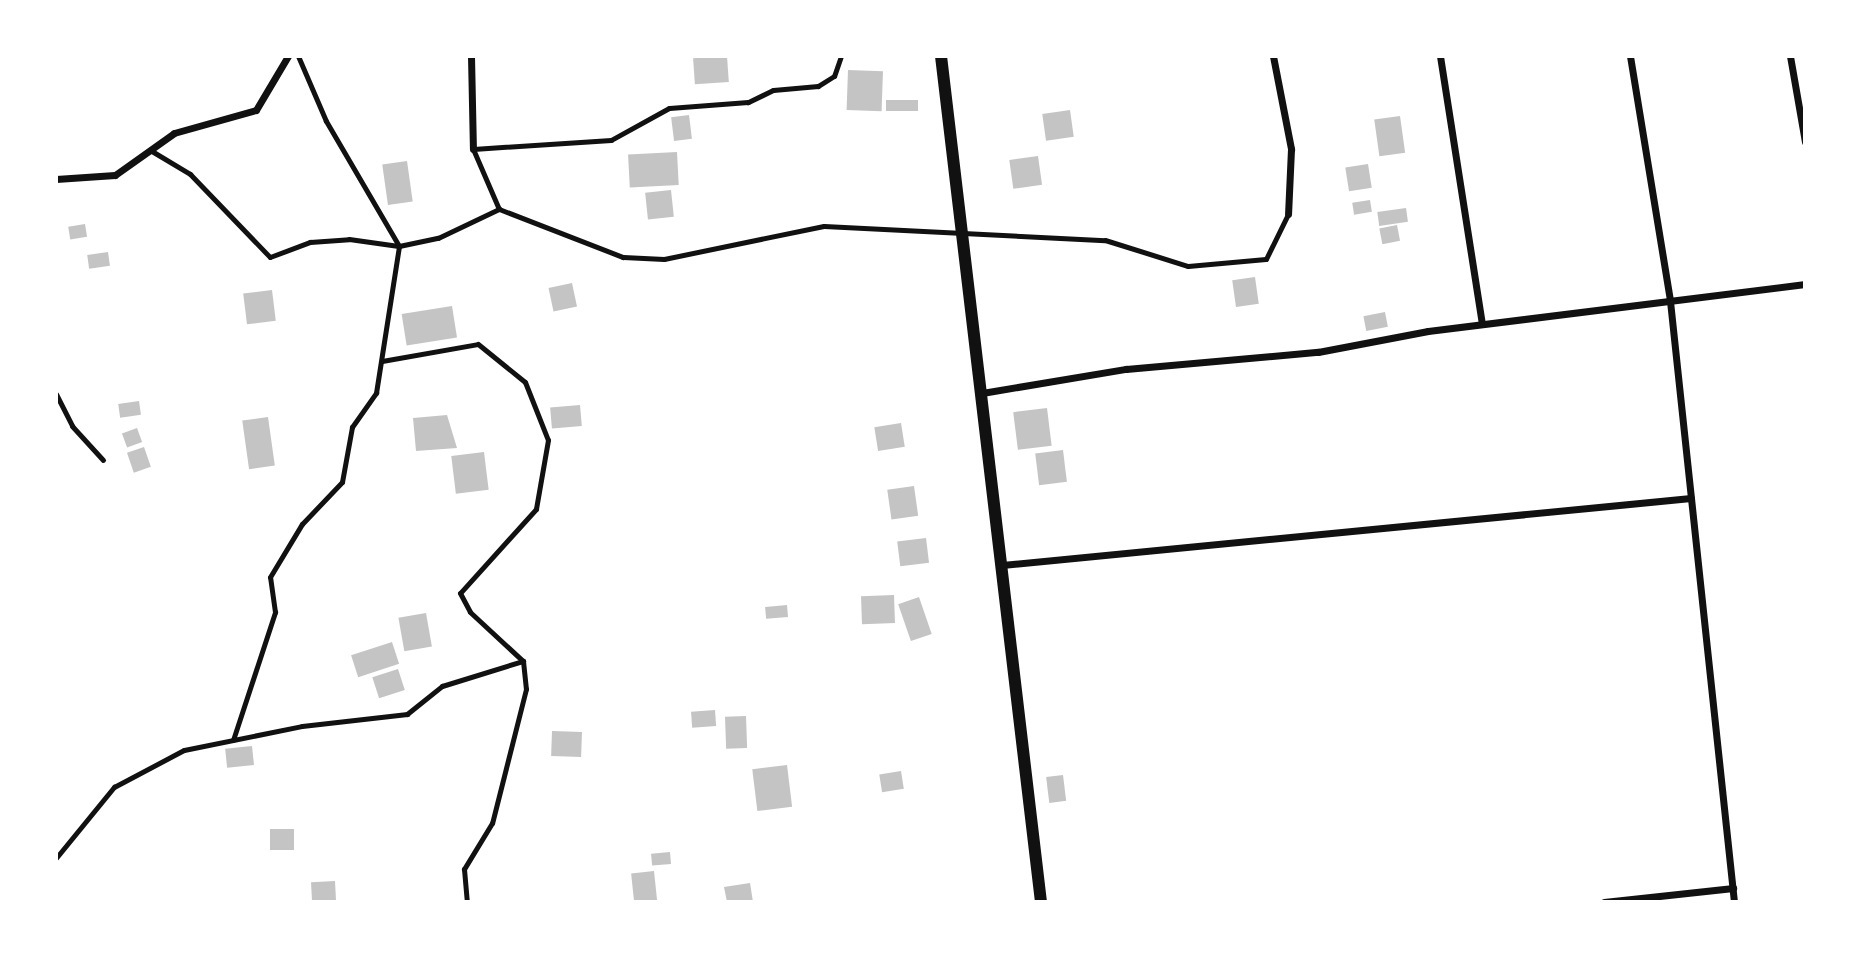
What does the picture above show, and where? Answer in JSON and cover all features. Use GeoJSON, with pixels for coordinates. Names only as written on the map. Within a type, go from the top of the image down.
{"type":"FeatureCollection","features":[{"type":"Feature","properties":{"kind":"street"},"geometry":{"type":"LineString","coordinates":[[56,179],[115,175],[174,133],[256,110],[288,56]]}},
{"type":"Feature","properties":{"kind":"street"},"geometry":{"type":"LineString","coordinates":[[471,56],[473,149]]}},
{"type":"Feature","properties":{"kind":"street"},"geometry":{"type":"LineString","coordinates":[[941,56],[1041,902]]}},
{"type":"Feature","properties":{"kind":"street"},"geometry":{"type":"LineString","coordinates":[[1273,56],[1291,149],[1288,214]]}},
{"type":"Feature","properties":{"kind":"street"},"geometry":{"type":"LineString","coordinates":[[1440,56],[1482,324]]}},
{"type":"Feature","properties":{"kind":"street"},"geometry":{"type":"LineString","coordinates":[[1630,56],[1670,301],[1734,902]]}},
{"type":"Feature","properties":{"kind":"street"},"geometry":{"type":"LineString","coordinates":[[1790,56],[1805,142]]}},
{"type":"Feature","properties":{"kind":"street"},"geometry":{"type":"LineString","coordinates":[[982,393],[1126,369],[1318,352],[1482,324],[1805,284]]}},
{"type":"Feature","properties":{"kind":"street"},"geometry":{"type":"LineString","coordinates":[[1002,565],[1691,498]]}},
{"type":"Feature","properties":{"kind":"street"},"geometry":{"type":"LineString","coordinates":[[1604,902],[1733,888]]}},
{"type":"Feature","properties":{"kind":"lane"},"geometry":{"type":"LineString","coordinates":[[233,740],[275,612],[270,578],[302,524],[342,482],[352,427],[376,393],[399,246],[326,121],[298,56]]}},
{"type":"Feature","properties":{"kind":"lane"},"geometry":{"type":"LineString","coordinates":[[841,56],[834,76],[818,86],[773,90],[748,102],[668,108],[611,140],[473,149],[499,209],[623,257],[664,258],[824,226],[1105,240],[1188,267],[1266,259],[1288,214]]}},
{"type":"Feature","properties":{"kind":"lane"},"geometry":{"type":"LineString","coordinates":[[149,150],[190,174],[270,257],[310,242],[349,239],[399,246],[438,238],[499,209]]}},
{"type":"Feature","properties":{"kind":"lane"},"geometry":{"type":"LineString","coordinates":[[383,360],[478,344],[525,382],[548,440],[536,509],[460,593],[470,612],[523,661],[526,689],[492,823],[464,869],[467,902]]}},
{"type":"Feature","properties":{"kind":"lane"},"geometry":{"type":"LineString","coordinates":[[56,394],[72,426],[103,460]]}},
{"type":"Feature","properties":{"kind":"lane"},"geometry":{"type":"LineString","coordinates":[[56,858],[114,787],[184,750],[407,714],[442,686],[523,661]]}},
{"type":"Feature","properties":{"kind":"building"},"geometry":{"type":"Polygon","coordinates":[[[727,56],[729,82],[695,84],[693,58],[727,56]]]}},
{"type":"Feature","properties":{"kind":"building"},"geometry":{"type":"Polygon","coordinates":[[[848,70],[883,71],[882,111],[847,110],[848,70]]]}},
{"type":"Feature","properties":{"kind":"building"},"geometry":{"type":"Polygon","coordinates":[[[886,100],[918,100],[918,111],[886,111],[886,100]]]}},
{"type":"Feature","properties":{"kind":"building"},"geometry":{"type":"Polygon","coordinates":[[[1070,110],[1074,137],[1046,141],[1042,114],[1070,110]]]}},
{"type":"Feature","properties":{"kind":"building"},"geometry":{"type":"Polygon","coordinates":[[[689,115],[692,139],[674,141],[671,117],[689,115]]]}},
{"type":"Feature","properties":{"kind":"building"},"geometry":{"type":"Polygon","coordinates":[[[1400,116],[1405,153],[1379,156],[1374,120],[1400,116]]]}},
{"type":"Feature","properties":{"kind":"building"},"geometry":{"type":"Polygon","coordinates":[[[677,152],[679,185],[630,188],[628,155],[677,152]]]}},
{"type":"Feature","properties":{"kind":"building"},"geometry":{"type":"Polygon","coordinates":[[[1038,156],[1042,185],[1013,189],[1009,160],[1038,156]]]}},
{"type":"Feature","properties":{"kind":"building"},"geometry":{"type":"Polygon","coordinates":[[[407,161],[413,202],[388,205],[382,164],[407,161]]]}},
{"type":"Feature","properties":{"kind":"building"},"geometry":{"type":"Polygon","coordinates":[[[1368,164],[1372,188],[1349,191],[1345,168],[1368,164]]]}},
{"type":"Feature","properties":{"kind":"building"},"geometry":{"type":"Polygon","coordinates":[[[671,190],[674,217],[648,220],[645,193],[671,190]]]}},
{"type":"Feature","properties":{"kind":"building"},"geometry":{"type":"Polygon","coordinates":[[[1370,200],[1372,212],[1354,215],[1352,203],[1370,200]]]}},
{"type":"Feature","properties":{"kind":"building"},"geometry":{"type":"Polygon","coordinates":[[[1406,208],[1408,222],[1379,226],[1377,212],[1406,208]]]}},
{"type":"Feature","properties":{"kind":"building"},"geometry":{"type":"Polygon","coordinates":[[[85,224],[87,237],[70,239],[68,227],[85,224]]]}},
{"type":"Feature","properties":{"kind":"building"},"geometry":{"type":"Polygon","coordinates":[[[1397,225],[1400,241],[1382,244],[1379,228],[1397,225]]]}},
{"type":"Feature","properties":{"kind":"building"},"geometry":{"type":"Polygon","coordinates":[[[108,252],[110,266],[89,269],[87,255],[108,252]]]}},
{"type":"Feature","properties":{"kind":"building"},"geometry":{"type":"Polygon","coordinates":[[[1255,277],[1259,304],[1236,307],[1232,280],[1255,277]]]}},
{"type":"Feature","properties":{"kind":"building"},"geometry":{"type":"Polygon","coordinates":[[[572,283],[577,306],[554,311],[549,288],[572,283]]]}},
{"type":"Feature","properties":{"kind":"building"},"geometry":{"type":"Polygon","coordinates":[[[272,290],[276,321],[247,324],[243,294],[272,290]]]}},
{"type":"Feature","properties":{"kind":"building"},"geometry":{"type":"Polygon","coordinates":[[[452,306],[457,338],[407,346],[402,314],[452,306]]]}},
{"type":"Feature","properties":{"kind":"building"},"geometry":{"type":"Polygon","coordinates":[[[1385,312],[1388,327],[1366,331],[1363,316],[1385,312]]]}},
{"type":"Feature","properties":{"kind":"building"},"geometry":{"type":"Polygon","coordinates":[[[139,401],[141,415],[120,418],[118,404],[139,401]]]}},
{"type":"Feature","properties":{"kind":"building"},"geometry":{"type":"Polygon","coordinates":[[[580,405],[582,426],[552,429],[550,408],[580,405]]]}},
{"type":"Feature","properties":{"kind":"building"},"geometry":{"type":"Polygon","coordinates":[[[1047,408],[1052,446],[1018,450],[1013,412],[1047,408]]]}},
{"type":"Feature","properties":{"kind":"building"},"geometry":{"type":"Polygon","coordinates":[[[447,415],[457,448],[416,451],[413,418],[447,415]]]}},
{"type":"Feature","properties":{"kind":"building"},"geometry":{"type":"Polygon","coordinates":[[[268,417],[275,466],[249,469],[242,421],[268,417]]]}},
{"type":"Feature","properties":{"kind":"building"},"geometry":{"type":"Polygon","coordinates":[[[901,423],[905,447],[878,451],[874,427],[901,423]]]}},
{"type":"Feature","properties":{"kind":"building"},"geometry":{"type":"Polygon","coordinates":[[[137,428],[142,442],[127,448],[122,433],[137,428]]]}},
{"type":"Feature","properties":{"kind":"building"},"geometry":{"type":"Polygon","coordinates":[[[144,447],[151,467],[134,473],[127,453],[144,447]]]}},
{"type":"Feature","properties":{"kind":"building"},"geometry":{"type":"Polygon","coordinates":[[[1063,450],[1067,482],[1039,485],[1035,453],[1063,450]]]}},
{"type":"Feature","properties":{"kind":"building"},"geometry":{"type":"Polygon","coordinates":[[[484,452],[489,490],[456,494],[451,456],[484,452]]]}},
{"type":"Feature","properties":{"kind":"building"},"geometry":{"type":"Polygon","coordinates":[[[914,486],[918,516],[891,519],[887,490],[914,486]]]}},
{"type":"Feature","properties":{"kind":"building"},"geometry":{"type":"Polygon","coordinates":[[[926,538],[929,563],[900,566],[897,542],[926,538]]]}},
{"type":"Feature","properties":{"kind":"building"},"geometry":{"type":"Polygon","coordinates":[[[894,595],[895,623],[862,624],[861,596],[894,595]]]}},
{"type":"Feature","properties":{"kind":"building"},"geometry":{"type":"Polygon","coordinates":[[[919,597],[932,634],[911,641],[898,604],[919,597]]]}},
{"type":"Feature","properties":{"kind":"building"},"geometry":{"type":"Polygon","coordinates":[[[787,605],[788,617],[766,619],[765,607],[787,605]]]}},
{"type":"Feature","properties":{"kind":"building"},"geometry":{"type":"Polygon","coordinates":[[[426,613],[432,646],[404,651],[398,618],[426,613]]]}},
{"type":"Feature","properties":{"kind":"building"},"geometry":{"type":"Polygon","coordinates":[[[392,642],[399,664],[358,677],[351,655],[392,642]]]}},
{"type":"Feature","properties":{"kind":"building"},"geometry":{"type":"Polygon","coordinates":[[[398,669],[405,690],[379,698],[372,677],[398,669]]]}},
{"type":"Feature","properties":{"kind":"building"},"geometry":{"type":"Polygon","coordinates":[[[715,710],[716,726],[692,728],[691,712],[715,710]]]}},
{"type":"Feature","properties":{"kind":"building"},"geometry":{"type":"Polygon","coordinates":[[[746,716],[747,748],[726,749],[725,717],[746,716]]]}},
{"type":"Feature","properties":{"kind":"building"},"geometry":{"type":"Polygon","coordinates":[[[552,731],[582,732],[581,757],[551,756],[552,731]]]}},
{"type":"Feature","properties":{"kind":"building"},"geometry":{"type":"Polygon","coordinates":[[[252,746],[254,765],[227,768],[225,749],[252,746]]]}},
{"type":"Feature","properties":{"kind":"building"},"geometry":{"type":"Polygon","coordinates":[[[787,765],[792,807],[757,811],[752,769],[787,765]]]}},
{"type":"Feature","properties":{"kind":"building"},"geometry":{"type":"Polygon","coordinates":[[[901,771],[904,789],[882,792],[879,774],[901,771]]]}},
{"type":"Feature","properties":{"kind":"building"},"geometry":{"type":"Polygon","coordinates":[[[1063,775],[1066,801],[1049,803],[1046,777],[1063,775]]]}},
{"type":"Feature","properties":{"kind":"building"},"geometry":{"type":"Polygon","coordinates":[[[270,829],[294,829],[294,850],[270,850],[270,829]]]}},
{"type":"Feature","properties":{"kind":"building"},"geometry":{"type":"Polygon","coordinates":[[[670,852],[671,864],[652,866],[651,854],[670,852]]]}},
{"type":"Feature","properties":{"kind":"building"},"geometry":{"type":"Polygon","coordinates":[[[654,871],[657,902],[634,902],[631,873],[654,871]]]}},
{"type":"Feature","properties":{"kind":"building"},"geometry":{"type":"Polygon","coordinates":[[[335,881],[336,902],[312,902],[311,882],[335,881]]]}},
{"type":"Feature","properties":{"kind":"building"},"geometry":{"type":"Polygon","coordinates":[[[750,883],[753,902],[727,902],[724,887],[750,883]]]}}]}
